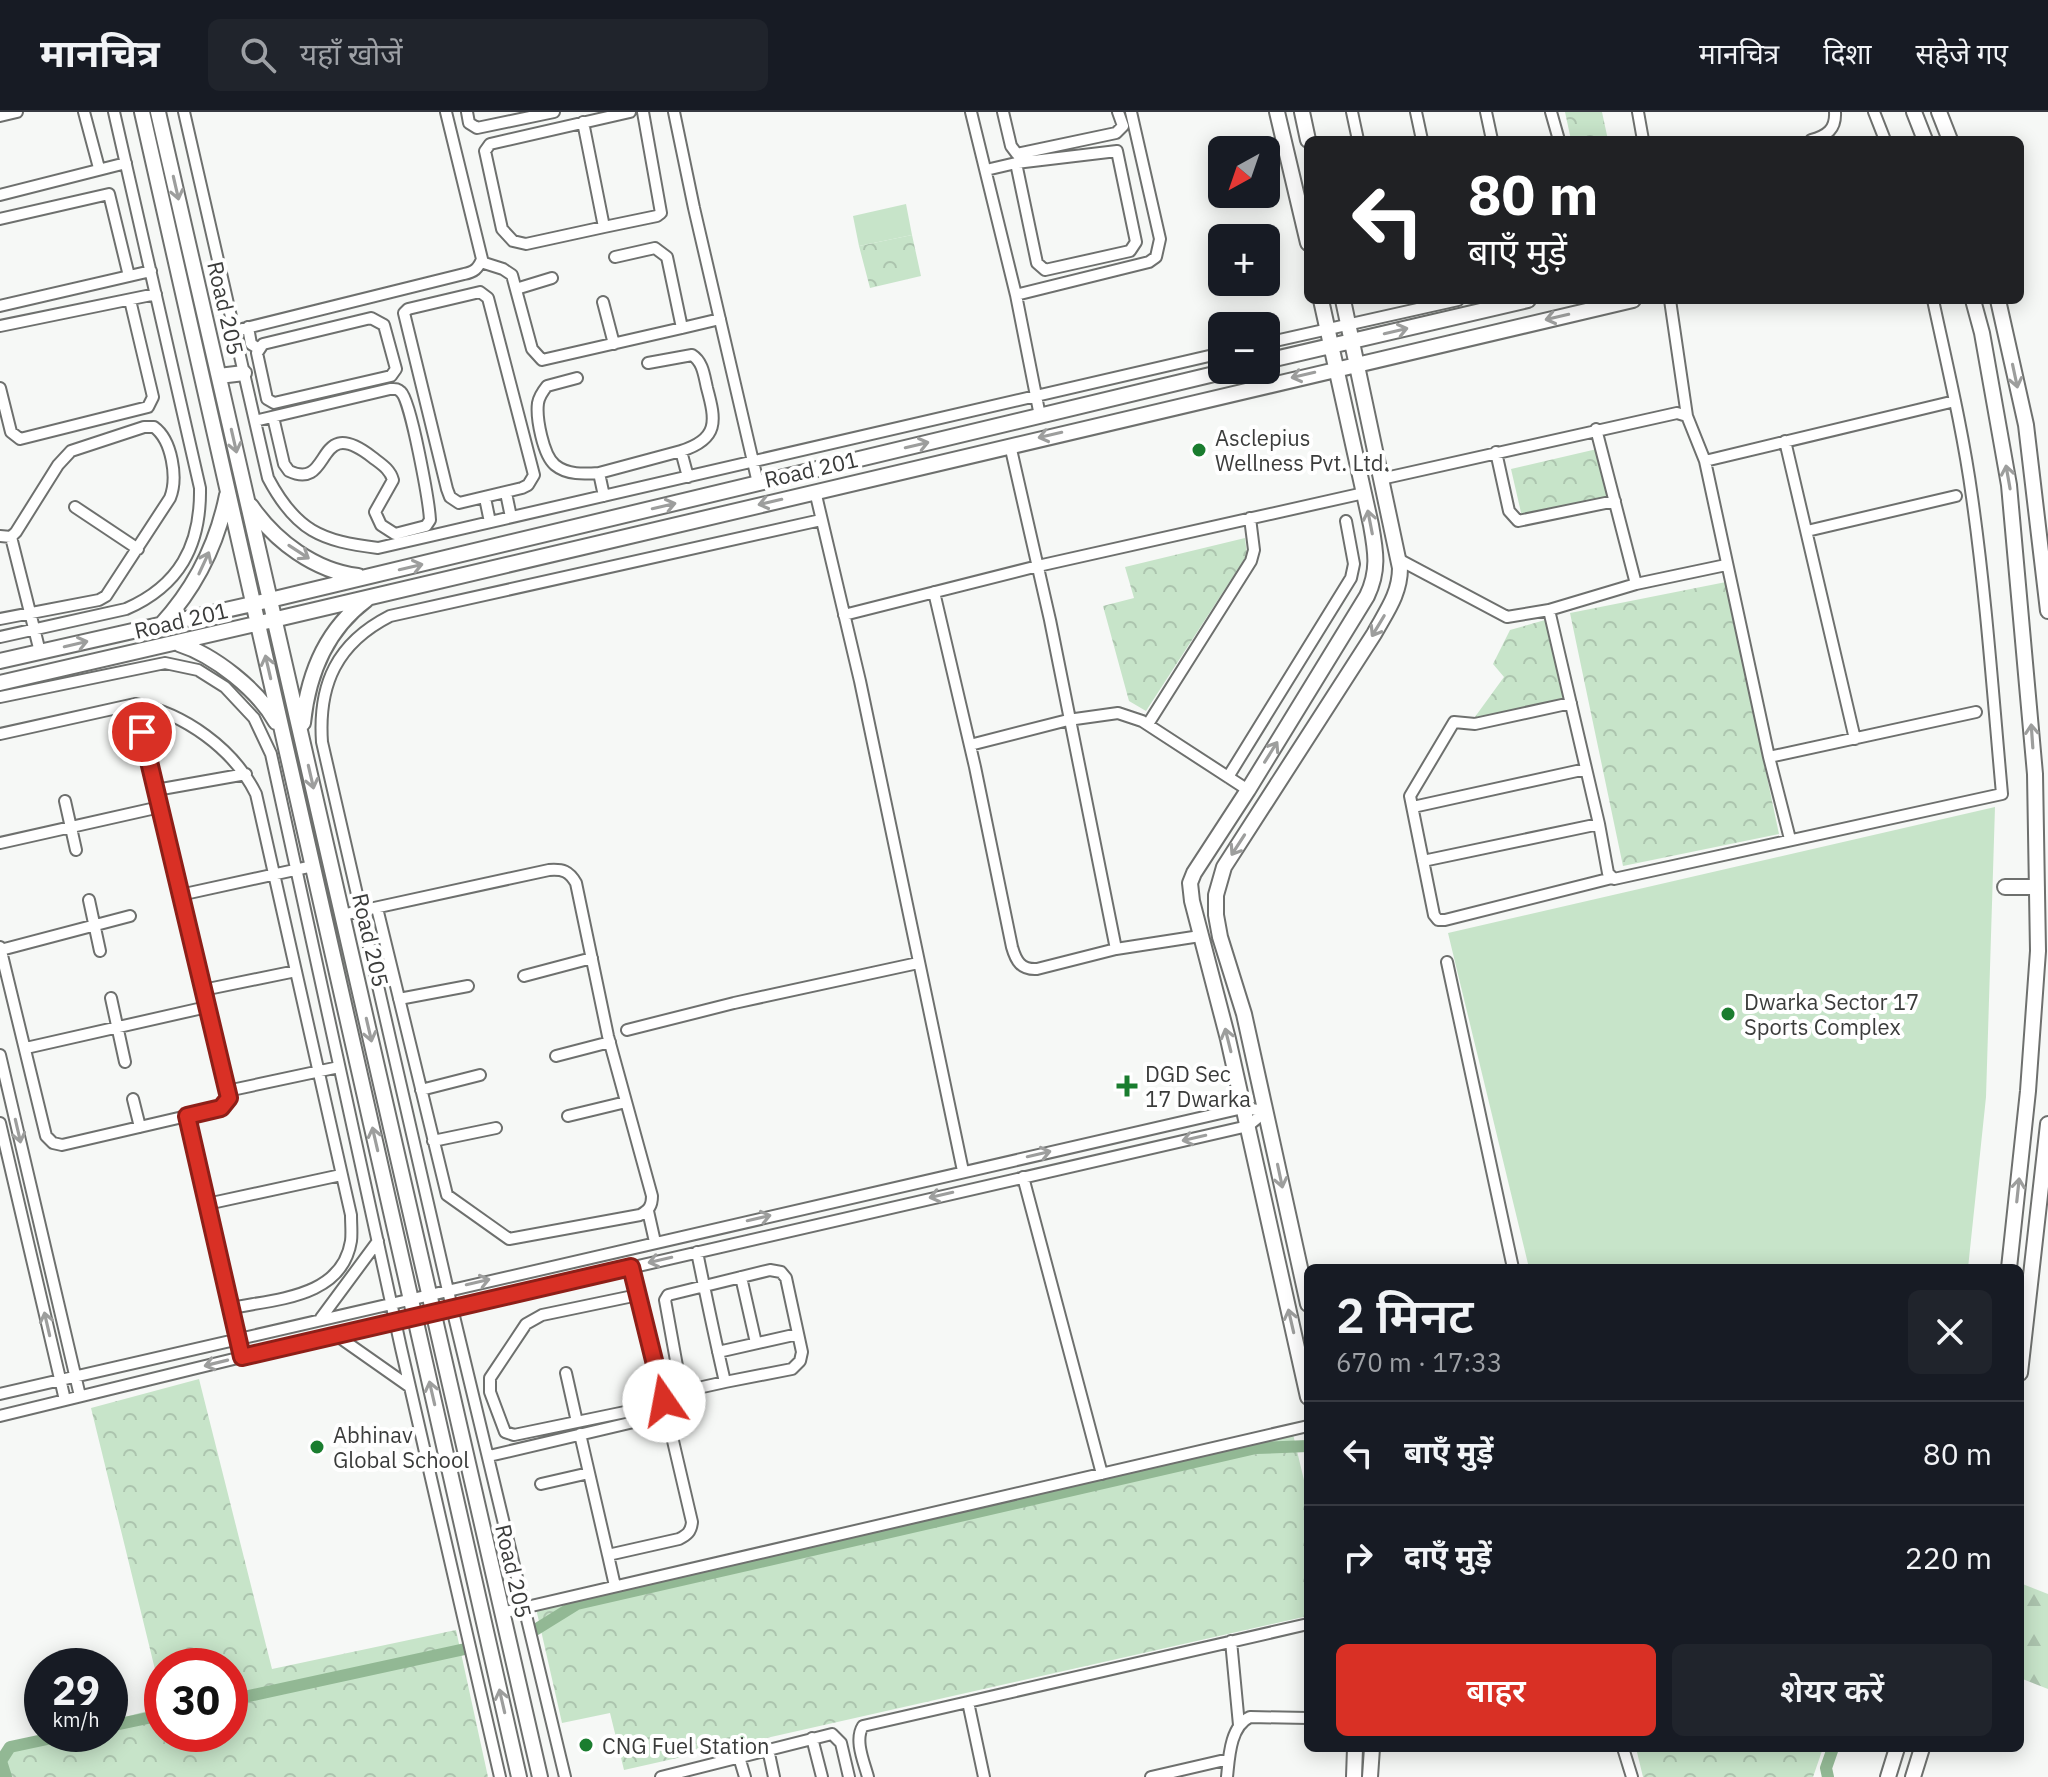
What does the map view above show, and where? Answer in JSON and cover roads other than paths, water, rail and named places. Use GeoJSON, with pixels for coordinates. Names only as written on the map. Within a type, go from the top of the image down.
{"type":"FeatureCollection","features":[{"type":"Feature","properties":{"kind":"main road","name":"Road 205"},"geometry":{"type":"LineString","coordinates":[[142,112],[519,1777]]}},
{"type":"Feature","properties":{"kind":"main road","name":"Road 205"},"geometry":{"type":"LineString","coordinates":[[158,112],[540,1777]]}},
{"type":"Feature","properties":{"kind":"main road"},"geometry":{"type":"LineString","coordinates":[[1277,112],[1304,226]]}},
{"type":"Feature","properties":{"kind":"main road"},"geometry":{"type":"LineString","coordinates":[[1302,112],[1307,136]]}},
{"type":"Feature","properties":{"kind":"main road"},"geometry":{"type":"LineString","coordinates":[[1914,112],[1923,136]]}},
{"type":"Feature","properties":{"kind":"main road"},"geometry":{"type":"LineString","coordinates":[[1939,112],[1948,136]]}},
{"type":"Feature","properties":{"kind":"main road"},"geometry":{"type":"LineString","coordinates":[[1304,1379],[1248,1126],[1190,891],[1191,878],[1374,583],[1376,554],[1338,366],[1322,304]]}},
{"type":"Feature","properties":{"kind":"main road"},"geometry":{"type":"LineString","coordinates":[[1304,1286],[1244,1014],[1216,915],[1219,880],[1224,867],[1397,594],[1400,580],[1344,304]]}},
{"type":"Feature","properties":{"kind":"main road"},"geometry":{"type":"LineString","coordinates":[[1280,358],[1511,304]]}},
{"type":"Feature","properties":{"kind":"main road","name":"Road 201"},"geometry":{"type":"LineString","coordinates":[[0,683],[370,598],[1338,366],[1615,304]]}},
{"type":"Feature","properties":{"kind":"main road"},"geometry":{"type":"LineString","coordinates":[[1974,304],[2009,485],[2035,774],[2038,951],[2028,1091],[2009,1264]]}},
{"type":"Feature","properties":{"kind":"main road"},"geometry":{"type":"LineString","coordinates":[[1999,304],[2026,425],[2048,611]]}},
{"type":"Feature","properties":{"kind":"main road"},"geometry":{"type":"LineString","coordinates":[[219,376],[244,373]]}},
{"type":"Feature","properties":{"kind":"main road","name":"Road 201"},"geometry":{"type":"LineString","coordinates":[[0,661],[270,600],[1208,376]]}},
{"type":"Feature","properties":{"kind":"main road"},"geometry":{"type":"LineString","coordinates":[[161,625],[189,591],[202,569],[228,490]]}},
{"type":"Feature","properties":{"kind":"main road"},"geometry":{"type":"LineString","coordinates":[[247,499],[259,517],[298,553],[344,574],[367,577]]}},
{"type":"Feature","properties":{"kind":"main road"},"geometry":{"type":"LineString","coordinates":[[302,736],[308,689],[316,663],[340,625],[354,609],[370,598]]}},
{"type":"Feature","properties":{"kind":"main road"},"geometry":{"type":"LineString","coordinates":[[176,643],[200,651],[225,669],[269,709],[284,736]]}},
{"type":"Feature","properties":{"kind":"main road"},"geometry":{"type":"LineString","coordinates":[[2005,887],[2037,887]]}},
{"type":"Feature","properties":{"kind":"main road"},"geometry":{"type":"LineString","coordinates":[[2024,1337],[2048,1124]]}},
{"type":"Feature","properties":{"kind":"main road"},"geometry":{"type":"LineString","coordinates":[[1354,1777],[1355,1752]]}},
{"type":"Feature","properties":{"kind":"main road"},"geometry":{"type":"LineString","coordinates":[[1370,1777],[1372,1752]]}},
{"type":"Feature","properties":{"kind":"main road"},"geometry":{"type":"LineString","coordinates":[[1888,1777],[1896,1752]]}},
{"type":"Feature","properties":{"kind":"main road"},"geometry":{"type":"LineString","coordinates":[[1913,1777],[1921,1752]]}},
{"type":"Feature","properties":{"kind":"street"},"geometry":{"type":"LineString","coordinates":[[0,116],[17,112]]}},
{"type":"Feature","properties":{"kind":"street"},"geometry":{"type":"LineString","coordinates":[[84,112],[99,168]]}},
{"type":"Feature","properties":{"kind":"street"},"geometry":{"type":"LineString","coordinates":[[0,637],[126,609],[144,601],[160,591],[178,573],[201,514],[200,488],[114,112]]}},
{"type":"Feature","properties":{"kind":"street"},"geometry":{"type":"LineString","coordinates":[[184,112],[268,478],[302,523],[323,537],[347,544],[378,548],[1208,356]]}},
{"type":"Feature","properties":{"kind":"street"},"geometry":{"type":"LineString","coordinates":[[446,112],[481,262]]}},
{"type":"Feature","properties":{"kind":"street"},"geometry":{"type":"LineString","coordinates":[[467,112],[469,123],[477,128],[547,113]]}},
{"type":"Feature","properties":{"kind":"street"},"geometry":{"type":"LineString","coordinates":[[630,112],[490,144],[485,151],[502,229],[513,241],[526,244],[661,213],[643,112]]}},
{"type":"Feature","properties":{"kind":"street"},"geometry":{"type":"LineString","coordinates":[[674,112],[758,483]]}},
{"type":"Feature","properties":{"kind":"street"},"geometry":{"type":"LineString","coordinates":[[971,112],[1016,295],[1040,416]]}},
{"type":"Feature","properties":{"kind":"street"},"geometry":{"type":"LineString","coordinates":[[1003,112],[1013,152],[1017,154],[1116,133],[1123,126],[1118,112]]}},
{"type":"Feature","properties":{"kind":"street"},"geometry":{"type":"LineString","coordinates":[[1016,295],[1149,262],[1156,257],[1160,239],[1131,112]]}},
{"type":"Feature","properties":{"kind":"street"},"geometry":{"type":"LineString","coordinates":[[1352,112],[1357,136]]}},
{"type":"Feature","properties":{"kind":"street"},"geometry":{"type":"LineString","coordinates":[[1416,112],[1421,136]]}},
{"type":"Feature","properties":{"kind":"street"},"geometry":{"type":"LineString","coordinates":[[1486,112],[1491,136]]}},
{"type":"Feature","properties":{"kind":"street"},"geometry":{"type":"LineString","coordinates":[[1551,112],[1558,136]]}},
{"type":"Feature","properties":{"kind":"street"},"geometry":{"type":"LineString","coordinates":[[1638,112],[1642,136]]}},
{"type":"Feature","properties":{"kind":"street"},"geometry":{"type":"LineString","coordinates":[[1824,136],[1835,124],[1835,112]]}},
{"type":"Feature","properties":{"kind":"street"},"geometry":{"type":"LineString","coordinates":[[1874,112],[1883,136]]}},
{"type":"Feature","properties":{"kind":"street"},"geometry":{"type":"LineString","coordinates":[[583,122],[604,227]]}},
{"type":"Feature","properties":{"kind":"street"},"geometry":{"type":"LineString","coordinates":[[986,170],[1016,163],[1117,151],[1136,242],[1134,248],[1045,270],[1041,268],[1037,263],[1016,163]]}},
{"type":"Feature","properties":{"kind":"street"},"geometry":{"type":"LineString","coordinates":[[0,195],[126,163]]}},
{"type":"Feature","properties":{"kind":"street"},"geometry":{"type":"LineString","coordinates":[[0,219],[109,194],[129,276]]}},
{"type":"Feature","properties":{"kind":"street"},"geometry":{"type":"LineString","coordinates":[[615,257],[655,248],[664,253],[682,328]]}},
{"type":"Feature","properties":{"kind":"street"},"geometry":{"type":"LineString","coordinates":[[234,331],[468,273],[481,262]]}},
{"type":"Feature","properties":{"kind":"street"},"geometry":{"type":"LineString","coordinates":[[481,262],[512,275],[532,349],[537,358],[548,361],[720,319]]}},
{"type":"Feature","properties":{"kind":"street"},"geometry":{"type":"LineString","coordinates":[[0,306],[151,271]]}},
{"type":"Feature","properties":{"kind":"street"},"geometry":{"type":"LineString","coordinates":[[516,289],[552,278]]}},
{"type":"Feature","properties":{"kind":"street"},"geometry":{"type":"LineString","coordinates":[[480,292],[488,298],[534,475],[528,485],[485,498],[459,503],[450,497],[404,313],[408,309],[480,292]]}},
{"type":"Feature","properties":{"kind":"street"},"geometry":{"type":"LineString","coordinates":[[0,326],[156,294]]}},
{"type":"Feature","properties":{"kind":"street"},"geometry":{"type":"LineString","coordinates":[[0,388],[11,432],[20,439],[148,407],[153,397],[130,300]]}},
{"type":"Feature","properties":{"kind":"street"},"geometry":{"type":"LineString","coordinates":[[603,302],[614,344]]}},
{"type":"Feature","properties":{"kind":"street"},"geometry":{"type":"LineString","coordinates":[[1280,340],[1441,304]]}},
{"type":"Feature","properties":{"kind":"street"},"geometry":{"type":"LineString","coordinates":[[1671,304],[1687,416],[1705,461],[1769,757],[1790,839]]}},
{"type":"Feature","properties":{"kind":"street"},"geometry":{"type":"LineString","coordinates":[[1571,703],[1475,724],[1454,722],[1412,790],[1434,915],[1441,921],[1612,878],[2002,794],[1985,595],[1972,494],[1934,304]]}},
{"type":"Feature","properties":{"kind":"street"},"geometry":{"type":"LineString","coordinates":[[371,318],[384,325],[396,369],[391,376],[274,403],[267,399],[257,353],[259,349],[263,344],[371,318]]}},
{"type":"Feature","properties":{"kind":"street"},"geometry":{"type":"LineString","coordinates":[[248,327],[251,344],[259,349]]}},
{"type":"Feature","properties":{"kind":"street"},"geometry":{"type":"LineString","coordinates":[[577,378],[547,386],[540,397],[537,406],[544,450],[555,466],[567,472],[599,473],[681,451],[703,441],[714,423],[702,365],[692,355],[648,363]]}},
{"type":"Feature","properties":{"kind":"street"},"geometry":{"type":"LineString","coordinates":[[255,421],[390,389],[400,391],[404,395],[420,462],[429,523],[395,534],[381,525],[375,512],[393,480],[391,474],[385,466],[352,443],[338,443],[312,471],[304,474],[289,471],[284,464],[273,417]]}},
{"type":"Feature","properties":{"kind":"street"},"geometry":{"type":"LineString","coordinates":[[1705,461],[1955,401]]}},
{"type":"Feature","properties":{"kind":"street"},"geometry":{"type":"LineString","coordinates":[[1381,479],[1596,429],[1677,413],[1687,416]]}},
{"type":"Feature","properties":{"kind":"street"},"geometry":{"type":"LineString","coordinates":[[0,619],[29,613],[99,600],[114,586],[174,489],[168,442],[154,427],[144,427],[71,451],[58,465],[25,520],[5,537],[29,613],[32,630],[40,652]]}},
{"type":"Feature","properties":{"kind":"street"},"geometry":{"type":"LineString","coordinates":[[1596,429],[1636,584]]}},
{"type":"Feature","properties":{"kind":"street"},"geometry":{"type":"LineString","coordinates":[[1785,441],[1855,739]]}},
{"type":"Feature","properties":{"kind":"street"},"geometry":{"type":"LineString","coordinates":[[1010,445],[1038,566],[1116,949]]}},
{"type":"Feature","properties":{"kind":"street"},"geometry":{"type":"LineString","coordinates":[[681,451],[688,477]]}},
{"type":"Feature","properties":{"kind":"street"},"geometry":{"type":"LineString","coordinates":[[1496,452],[1509,511],[1518,521],[1615,501]]}},
{"type":"Feature","properties":{"kind":"street"},"geometry":{"type":"LineString","coordinates":[[599,473],[604,496]]}},
{"type":"Feature","properties":{"kind":"street"},"geometry":{"type":"LineString","coordinates":[[815,491],[963,1171]]}},
{"type":"Feature","properties":{"kind":"street"},"geometry":{"type":"LineString","coordinates":[[506,493],[511,517]]}},
{"type":"Feature","properties":{"kind":"street"},"geometry":{"type":"LineString","coordinates":[[844,615],[1038,566],[1364,493]]}},
{"type":"Feature","properties":{"kind":"street"},"geometry":{"type":"LineString","coordinates":[[1807,531],[1956,496]]}},
{"type":"Feature","properties":{"kind":"street"},"geometry":{"type":"LineString","coordinates":[[485,498],[490,522]]}},
{"type":"Feature","properties":{"kind":"street"},"geometry":{"type":"LineString","coordinates":[[75,507],[138,549]]}},
{"type":"Feature","properties":{"kind":"street"},"geometry":{"type":"LineString","coordinates":[[1148,724],[1251,561],[1254,550],[1250,518]]}},
{"type":"Feature","properties":{"kind":"street"},"geometry":{"type":"LineString","coordinates":[[565,1777],[452,1308],[322,742],[320,715],[326,688],[337,663],[352,641],[390,616],[821,520]]}},
{"type":"Feature","properties":{"kind":"street"},"geometry":{"type":"LineString","coordinates":[[1228,777],[1351,578],[1354,564],[1346,521]]}},
{"type":"Feature","properties":{"kind":"street"},"geometry":{"type":"LineString","coordinates":[[1398,559],[1503,616],[1549,610],[1636,584],[1726,565]]}},
{"type":"Feature","properties":{"kind":"street"},"geometry":{"type":"LineString","coordinates":[[934,592],[1018,963],[1024,968],[1037,969],[1116,949],[1200,936]]}},
{"type":"Feature","properties":{"kind":"street"},"geometry":{"type":"LineString","coordinates":[[1549,610],[1608,873],[1612,878]]}},
{"type":"Feature","properties":{"kind":"street"},"geometry":{"type":"LineString","coordinates":[[0,697],[165,663],[198,670],[225,687],[254,718],[271,754],[395,1322],[500,1777]]}},
{"type":"Feature","properties":{"kind":"street"},"geometry":{"type":"LineString","coordinates":[[0,734],[135,704],[156,708],[191,727],[233,758],[256,794],[351,1215],[351,1243],[326,1283],[306,1294],[231,1308]]}},
{"type":"Feature","properties":{"kind":"street"},"geometry":{"type":"LineString","coordinates":[[130,916],[0,948],[46,1136],[53,1143],[62,1145],[221,1108],[229,1098],[135,704]]}},
{"type":"Feature","properties":{"kind":"street"},"geometry":{"type":"LineString","coordinates":[[1769,757],[1976,712]]}},
{"type":"Feature","properties":{"kind":"street"},"geometry":{"type":"LineString","coordinates":[[970,745],[1068,720],[1118,713],[1148,724],[1248,790]]}},
{"type":"Feature","properties":{"kind":"street"},"geometry":{"type":"LineString","coordinates":[[1413,807],[1586,769]]}},
{"type":"Feature","properties":{"kind":"street"},"geometry":{"type":"LineString","coordinates":[[156,790],[246,774]]}},
{"type":"Feature","properties":{"kind":"street"},"geometry":{"type":"LineString","coordinates":[[65,801],[76,850]]}},
{"type":"Feature","properties":{"kind":"street"},"geometry":{"type":"LineString","coordinates":[[0,843],[160,807]]}},
{"type":"Feature","properties":{"kind":"street"},"geometry":{"type":"LineString","coordinates":[[1423,861],[1599,824]]}},
{"type":"Feature","properties":{"kind":"street"},"geometry":{"type":"LineString","coordinates":[[180,895],[313,866]]}},
{"type":"Feature","properties":{"kind":"street"},"geometry":{"type":"LineString","coordinates":[[342,915],[560,869],[570,873],[576,883],[610,1042],[652,1196],[648,1211],[509,1239],[447,1195],[377,908]]}},
{"type":"Feature","properties":{"kind":"street"},"geometry":{"type":"LineString","coordinates":[[89,900],[100,951]]}},
{"type":"Feature","properties":{"kind":"street"},"geometry":{"type":"LineString","coordinates":[[524,976],[592,958]]}},
{"type":"Feature","properties":{"kind":"street"},"geometry":{"type":"LineString","coordinates":[[1447,962],[1512,1264]]}},
{"type":"Feature","properties":{"kind":"street"},"geometry":{"type":"LineString","coordinates":[[627,1030],[918,963]]}},
{"type":"Feature","properties":{"kind":"street"},"geometry":{"type":"LineString","coordinates":[[203,990],[296,971]]}},
{"type":"Feature","properties":{"kind":"street"},"geometry":{"type":"LineString","coordinates":[[399,999],[468,986]]}},
{"type":"Feature","properties":{"kind":"street"},"geometry":{"type":"LineString","coordinates":[[111,998],[125,1062]]}},
{"type":"Feature","properties":{"kind":"street"},"geometry":{"type":"LineString","coordinates":[[26,1048],[207,1007]]}},
{"type":"Feature","properties":{"kind":"street"},"geometry":{"type":"LineString","coordinates":[[556,1056],[610,1042]]}},
{"type":"Feature","properties":{"kind":"street"},"geometry":{"type":"LineString","coordinates":[[0,1055],[80,1396]]}},
{"type":"Feature","properties":{"kind":"street"},"geometry":{"type":"LineString","coordinates":[[227,1091],[339,1067]]}},
{"type":"Feature","properties":{"kind":"street"},"geometry":{"type":"LineString","coordinates":[[421,1090],[480,1075]]}},
{"type":"Feature","properties":{"kind":"street"},"geometry":{"type":"LineString","coordinates":[[133,1099],[140,1127]]}},
{"type":"Feature","properties":{"kind":"street"},"geometry":{"type":"LineString","coordinates":[[568,1116],[626,1102]]}},
{"type":"Feature","properties":{"kind":"street"},"geometry":{"type":"LineString","coordinates":[[0,1394],[1243,1108],[1266,1111]]}},
{"type":"Feature","properties":{"kind":"street"},"geometry":{"type":"LineString","coordinates":[[0,1416],[452,1308],[1248,1126],[1266,1111]]}},
{"type":"Feature","properties":{"kind":"street"},"geometry":{"type":"LineString","coordinates":[[187,1116],[242,1357]]}},
{"type":"Feature","properties":{"kind":"street"},"geometry":{"type":"LineString","coordinates":[[0,1123],[65,1400]]}},
{"type":"Feature","properties":{"kind":"street"},"geometry":{"type":"LineString","coordinates":[[433,1141],[496,1128]]}},
{"type":"Feature","properties":{"kind":"street"},"geometry":{"type":"LineString","coordinates":[[207,1204],[341,1175]]}},
{"type":"Feature","properties":{"kind":"street"},"geometry":{"type":"LineString","coordinates":[[1023,1177],[1102,1474]]}},
{"type":"Feature","properties":{"kind":"street"},"geometry":{"type":"LineString","coordinates":[[648,1211],[655,1242]]}},
{"type":"Feature","properties":{"kind":"street"},"geometry":{"type":"LineString","coordinates":[[321,1318],[378,1241]]}},
{"type":"Feature","properties":{"kind":"street"},"geometry":{"type":"LineString","coordinates":[[697,1252],[725,1382]]}},
{"type":"Feature","properties":{"kind":"street"},"geometry":{"type":"LineString","coordinates":[[631,1267],[638,1295],[664,1401],[654,1406],[510,1435],[502,1427],[490,1392],[490,1378],[522,1329],[532,1320],[638,1295]]}},
{"type":"Feature","properties":{"kind":"street"},"geometry":{"type":"LineString","coordinates":[[770,1270],[784,1275],[802,1357],[792,1369],[685,1390],[680,1384],[664,1303],[668,1295],[741,1277],[770,1270]]}},
{"type":"Feature","properties":{"kind":"street"},"geometry":{"type":"LineString","coordinates":[[741,1277],[756,1343]]}},
{"type":"Feature","properties":{"kind":"street"},"geometry":{"type":"LineString","coordinates":[[718,1352],[798,1334]]}},
{"type":"Feature","properties":{"kind":"street"},"geometry":{"type":"LineString","coordinates":[[336,1335],[410,1387]]}},
{"type":"Feature","properties":{"kind":"street"},"geometry":{"type":"LineString","coordinates":[[566,1373],[577,1422]]}},
{"type":"Feature","properties":{"kind":"street"},"geometry":{"type":"LineString","coordinates":[[489,1456],[662,1417],[670,1428],[691,1529],[679,1539],[608,1555]]}},
{"type":"Feature","properties":{"kind":"street"},"geometry":{"type":"LineString","coordinates":[[501,1613],[1304,1427]]}},
{"type":"Feature","properties":{"kind":"street"},"geometry":{"type":"LineString","coordinates":[[580,1434],[615,1586]]}},
{"type":"Feature","properties":{"kind":"street"},"geometry":{"type":"LineString","coordinates":[[541,1484],[589,1473]]}},
{"type":"Feature","properties":{"kind":"street"},"geometry":{"type":"LineString","coordinates":[[868,1777],[859,1740],[859,1731],[863,1726],[1304,1625]]}},
{"type":"Feature","properties":{"kind":"street"},"geometry":{"type":"LineString","coordinates":[[1227,1777],[1239,1725],[1231,1641]]}},
{"type":"Feature","properties":{"kind":"street"},"geometry":{"type":"LineString","coordinates":[[968,1702],[984,1777]]}},
{"type":"Feature","properties":{"kind":"street"},"geometry":{"type":"LineString","coordinates":[[1239,1725],[1250,1717],[1304,1718]]}},
{"type":"Feature","properties":{"kind":"street"},"geometry":{"type":"LineString","coordinates":[[667,1776],[707,1771],[739,1757],[832,1734],[838,1737],[849,1777]]}},
{"type":"Feature","properties":{"kind":"street"},"geometry":{"type":"LineString","coordinates":[[812,1738],[822,1777]]}},
{"type":"Feature","properties":{"kind":"street"},"geometry":{"type":"LineString","coordinates":[[768,1749],[774,1777]]}},
{"type":"Feature","properties":{"kind":"street"},"geometry":{"type":"LineString","coordinates":[[1624,1752],[1632,1777]]}},
{"type":"Feature","properties":{"kind":"street"},"geometry":{"type":"LineString","coordinates":[[739,1757],[745,1777]]}},
{"type":"Feature","properties":{"kind":"street"},"geometry":{"type":"LineString","coordinates":[[1151,1777],[1229,1759]]}},
{"type":"Feature","properties":{"kind":"waterway"},"geometry":{"type":"LineString","coordinates":[[535,1630],[577,1604],[1256,1448],[1304,1446]]}},
{"type":"Feature","properties":{"kind":"waterway"},"geometry":{"type":"LineString","coordinates":[[248,1696],[465,1649]]}},
{"type":"Feature","properties":{"kind":"waterway"},"geometry":{"type":"LineString","coordinates":[[128,1722],[144,1719]]}},
{"type":"Feature","properties":{"kind":"waterway"},"geometry":{"type":"LineString","coordinates":[[6,1777],[1,1761],[10,1747],[24,1744]]}},
{"type":"Feature","properties":{"kind":"waterway"},"geometry":{"type":"LineString","coordinates":[[1828,1777],[1826,1768],[1832,1752]]}},
{"type":"Feature","properties":{"kind":"place","name":"Asclepius Wellness Pvt. Ltd."},"geometry":{"type":"Point","coordinates":[1199,450]}},
{"type":"Feature","properties":{"kind":"place","name":"Dwarka Sector 17 Sports Complex"},"geometry":{"type":"Point","coordinates":[1728,1014]}},
{"type":"Feature","properties":{"kind":"place","name":"DGD Sec 17 Dwarka"},"geometry":{"type":"Point","coordinates":[1127,1086]}},
{"type":"Feature","properties":{"kind":"place","name":"Abhinav Global School"},"geometry":{"type":"Point","coordinates":[317,1447]}},
{"type":"Feature","properties":{"kind":"place","name":"CNG Fuel Station"},"geometry":{"type":"Point","coordinates":[586,1745]}}]}
